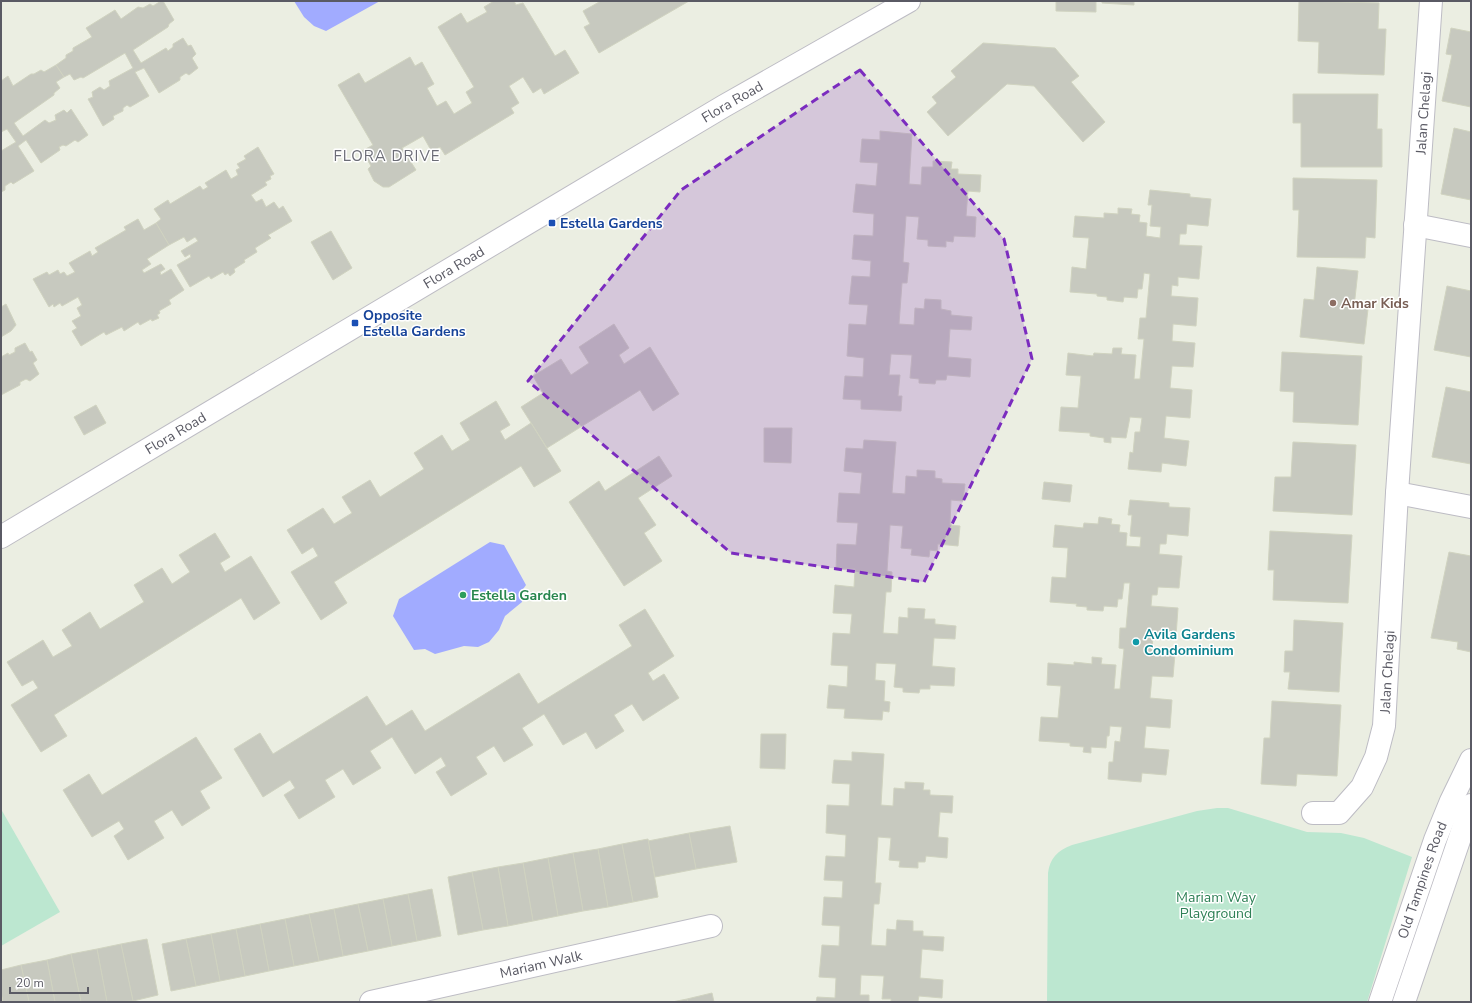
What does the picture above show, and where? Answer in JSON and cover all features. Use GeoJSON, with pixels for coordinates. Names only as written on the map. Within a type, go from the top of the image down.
{"type":"FeatureCollection","features":[{"type":"Feature","properties":{"kind":"street","name":"Flora Road"},"geometry":{"type":"LineString","coordinates":[[1,537],[633,162],[724,106],[909,1]]}},
{"type":"Feature","properties":{"kind":"street","name":"Jalan Chelagi"},"geometry":{"type":"LineString","coordinates":[[1313,813],[1339,813],[1362,787],[1376,757],[1384,726],[1397,493],[1431,1]]}},
{"type":"Feature","properties":{"kind":"street"},"geometry":{"type":"LineString","coordinates":[[1415,225],[1471,236]]}},
{"type":"Feature","properties":{"kind":"street"},"geometry":{"type":"LineString","coordinates":[[1397,493],[1471,507]]}},
{"type":"Feature","properties":{"kind":"street","name":"Old Tampines Road"},"geometry":{"type":"LineString","coordinates":[[1380,1002],[1435,840],[1450,801],[1471,760]]}},
{"type":"Feature","properties":{"kind":"street","name":"Old Tampines Road"},"geometry":{"type":"LineString","coordinates":[[1404,1002],[1471,805]]}},
{"type":"Feature","properties":{"kind":"street","name":"Mariam Walk"},"geometry":{"type":"LineString","coordinates":[[371,1002],[711,926]]}},
{"type":"Feature","properties":{"kind":"highlighted area"},"geometry":{"type":"Polygon","coordinates":[[[860,70],[1004,239],[1032,359],[924,582],[731,553],[528,381],[681,190],[860,70]]]}},
{"type":"Feature","properties":{"kind":"green space","name":"Mariam Way Playground"},"geometry":{"type":"Polygon","coordinates":[[[1228,808],[1307,832],[1341,833],[1364,838],[1412,857],[1367,1002],[1047,1002],[1048,873],[1050,863],[1055,856],[1062,850],[1072,845],[1197,811],[1228,808]]]}},
{"type":"Feature","properties":{"kind":"green space"},"geometry":{"type":"Polygon","coordinates":[[[1,809],[60,912],[1,946],[1,809]]]}},
{"type":"Feature","properties":{"kind":"water"},"geometry":{"type":"Polygon","coordinates":[[[294,1],[380,1],[326,31],[314,26],[304,17],[294,1]]]}},
{"type":"Feature","properties":{"kind":"water","name":"Estella Garden"},"geometry":{"type":"Polygon","coordinates":[[[490,542],[504,545],[526,585],[521,592],[522,602],[505,616],[499,630],[489,642],[478,647],[464,646],[435,654],[425,649],[414,650],[393,616],[399,599],[490,542]]]}},
{"type":"Feature","properties":{"kind":"building"},"geometry":{"type":"Polygon","coordinates":[[[163,1],[174,20],[168,27],[133,50],[141,63],[166,48],[168,51],[173,47],[173,44],[183,38],[188,46],[191,45],[196,54],[192,58],[198,68],[189,75],[186,73],[180,77],[180,80],[159,93],[144,68],[135,72],[149,96],[130,107],[127,105],[123,108],[123,111],[113,116],[114,119],[103,126],[88,99],[93,97],[92,92],[100,87],[104,90],[110,86],[109,81],[133,68],[125,53],[83,78],[81,77],[74,80],[70,74],[64,77],[56,65],[66,58],[66,55],[73,51],[73,48],[92,37],[86,28],[115,10],[121,19],[138,7],[143,8],[150,4],[153,6],[163,1]]]}},
{"type":"Feature","properties":{"kind":"building"},"geometry":{"type":"Polygon","coordinates":[[[494,1],[514,1],[516,5],[523,3],[555,56],[565,50],[579,73],[544,94],[541,88],[533,93],[523,77],[509,86],[519,103],[511,108],[514,113],[445,155],[440,147],[432,152],[423,136],[402,148],[416,170],[389,187],[383,187],[374,181],[368,169],[371,166],[362,151],[373,145],[338,85],[359,73],[365,83],[410,57],[415,66],[422,62],[434,84],[427,88],[437,106],[446,101],[454,114],[472,103],[466,92],[474,87],[438,27],[461,13],[467,23],[487,12],[484,7],[494,1]]]}},
{"type":"Feature","properties":{"kind":"building"},"geometry":{"type":"Polygon","coordinates":[[[601,1],[689,1],[599,53],[584,27],[590,24],[583,11],[601,1]]]}},
{"type":"Feature","properties":{"kind":"building"},"geometry":{"type":"Polygon","coordinates":[[[1056,1],[1096,1],[1096,12],[1056,11],[1056,1]]]}},
{"type":"Feature","properties":{"kind":"building"},"geometry":{"type":"Polygon","coordinates":[[[1102,1],[1134,1],[1134,5],[1102,3],[1102,1]]]}},
{"type":"Feature","properties":{"kind":"building"},"geometry":{"type":"Polygon","coordinates":[[[1299,1],[1379,3],[1378,29],[1386,29],[1384,75],[1318,73],[1319,42],[1298,41],[1299,1]]]}},
{"type":"Feature","properties":{"kind":"building"},"geometry":{"type":"Polygon","coordinates":[[[1451,28],[1471,32],[1471,107],[1442,101],[1452,55],[1446,54],[1451,28]]]}},
{"type":"Feature","properties":{"kind":"building"},"geometry":{"type":"Polygon","coordinates":[[[983,43],[1055,48],[1079,76],[1071,82],[1105,122],[1083,142],[1034,86],[1007,84],[948,136],[927,112],[937,103],[932,97],[956,77],[951,71],[983,43]]]}},
{"type":"Feature","properties":{"kind":"building"},"geometry":{"type":"Polygon","coordinates":[[[56,65],[64,77],[56,82],[60,88],[54,93],[54,95],[14,123],[23,136],[45,120],[49,123],[56,120],[55,115],[64,110],[67,113],[71,109],[88,135],[78,142],[75,140],[66,146],[63,145],[59,147],[60,150],[41,163],[26,140],[18,146],[34,171],[13,184],[11,182],[5,186],[5,190],[1,192],[1,151],[16,142],[7,129],[1,132],[1,81],[8,76],[13,86],[31,74],[41,70],[44,72],[56,65]]]}},
{"type":"Feature","properties":{"kind":"building"},"geometry":{"type":"Polygon","coordinates":[[[1293,94],[1378,94],[1377,129],[1382,129],[1382,167],[1301,167],[1301,123],[1293,123],[1293,94]]]}},
{"type":"Feature","properties":{"kind":"building"},"geometry":{"type":"Polygon","coordinates":[[[1454,128],[1471,132],[1471,200],[1441,194],[1454,128]]]}},
{"type":"Feature","properties":{"kind":"building"},"geometry":{"type":"Polygon","coordinates":[[[880,131],[912,134],[909,184],[921,185],[922,167],[933,167],[933,161],[952,162],[951,169],[958,169],[958,174],[981,175],[980,192],[968,191],[966,216],[976,217],[975,237],[954,236],[953,242],[946,241],[946,247],[928,246],[928,240],[917,239],[919,217],[906,216],[903,262],[909,263],[907,283],[902,283],[899,324],[914,325],[915,308],[924,309],[925,299],[941,300],[941,309],[951,311],[951,315],[972,317],[971,330],[950,329],[948,357],[971,359],[970,377],[947,375],[946,380],[936,380],[935,384],[919,383],[919,379],[910,378],[912,355],[891,354],[889,375],[900,375],[898,396],[902,396],[901,411],[861,409],[861,400],[843,399],[845,376],[863,377],[864,358],[847,356],[849,324],[866,325],[868,305],[849,304],[852,276],[870,277],[871,261],[852,259],[854,235],[873,236],[874,214],[853,212],[856,184],[876,186],[878,163],[860,162],[862,139],[880,140],[880,131]]]}},
{"type":"Feature","properties":{"kind":"building"},"geometry":{"type":"Polygon","coordinates":[[[258,147],[274,174],[270,176],[271,179],[265,182],[267,185],[251,195],[256,202],[262,199],[266,207],[274,202],[279,209],[283,206],[292,221],[268,235],[271,238],[255,248],[257,252],[244,260],[245,262],[234,269],[235,272],[230,276],[228,273],[225,275],[223,272],[211,279],[209,276],[190,287],[177,265],[191,257],[190,254],[185,257],[181,251],[198,241],[195,237],[187,242],[184,237],[169,245],[156,223],[161,219],[154,209],[168,200],[170,204],[200,186],[203,190],[208,187],[205,183],[226,170],[231,179],[238,175],[236,170],[240,168],[237,164],[246,159],[244,156],[258,147]]]}},
{"type":"Feature","properties":{"kind":"building"},"geometry":{"type":"Polygon","coordinates":[[[1293,178],[1377,180],[1375,238],[1366,237],[1365,258],[1297,257],[1299,210],[1293,210],[1293,178]]]}},
{"type":"Feature","properties":{"kind":"building"},"geometry":{"type":"Polygon","coordinates":[[[1150,190],[1190,194],[1190,197],[1211,199],[1208,226],[1187,224],[1186,234],[1180,234],[1179,245],[1202,246],[1199,279],[1178,277],[1178,286],[1172,285],[1171,296],[1198,298],[1196,326],[1173,324],[1172,341],[1195,343],[1193,367],[1172,366],[1170,388],[1192,390],[1190,418],[1166,416],[1164,438],[1189,441],[1186,466],[1162,463],[1161,472],[1128,469],[1130,452],[1133,453],[1135,432],[1140,432],[1142,418],[1130,417],[1126,438],[1111,437],[1111,443],[1104,442],[1104,438],[1090,436],[1090,433],[1059,431],[1061,407],[1078,408],[1081,376],[1066,375],[1068,353],[1093,356],[1094,353],[1112,354],[1113,348],[1122,348],[1121,354],[1136,355],[1134,379],[1140,379],[1144,339],[1138,339],[1140,318],[1146,318],[1150,274],[1144,273],[1142,289],[1138,289],[1137,298],[1124,297],[1123,302],[1107,300],[1107,297],[1097,296],[1097,294],[1070,292],[1072,267],[1086,269],[1089,238],[1073,237],[1075,216],[1104,218],[1104,213],[1118,214],[1118,208],[1132,209],[1131,214],[1140,215],[1139,222],[1147,223],[1146,236],[1160,238],[1161,227],[1150,226],[1152,205],[1148,205],[1150,190]]]}},
{"type":"Feature","properties":{"kind":"building"},"geometry":{"type":"Polygon","coordinates":[[[138,219],[144,230],[156,223],[169,245],[147,259],[151,264],[142,270],[144,273],[161,264],[165,269],[160,272],[161,275],[171,269],[184,290],[169,300],[171,304],[159,311],[160,313],[157,315],[159,318],[152,321],[151,319],[140,325],[138,322],[124,331],[122,327],[106,335],[104,332],[81,346],[72,331],[77,328],[72,321],[81,316],[77,308],[82,305],[78,297],[62,306],[60,303],[54,307],[53,304],[49,307],[33,279],[47,272],[49,275],[58,270],[60,274],[64,272],[67,276],[75,272],[69,263],[90,251],[92,256],[98,252],[95,248],[126,230],[124,227],[138,219]]]}},
{"type":"Feature","properties":{"kind":"building"},"geometry":{"type":"Polygon","coordinates":[[[331,231],[352,268],[333,280],[311,242],[331,231]]]}},
{"type":"Feature","properties":{"kind":"building"},"geometry":{"type":"Polygon","coordinates":[[[1317,267],[1358,271],[1354,307],[1368,309],[1364,344],[1300,337],[1304,299],[1314,300],[1317,267]]]}},
{"type":"Feature","properties":{"kind":"building"},"geometry":{"type":"Polygon","coordinates":[[[1447,286],[1471,291],[1471,357],[1434,350],[1447,286]]]}},
{"type":"Feature","properties":{"kind":"building"},"geometry":{"type":"Polygon","coordinates":[[[6,304],[16,325],[11,331],[1,337],[1,307],[6,304]]]}},
{"type":"Feature","properties":{"kind":"building"},"geometry":{"type":"Polygon","coordinates":[[[614,324],[629,348],[619,355],[624,364],[650,347],[679,394],[653,411],[640,390],[547,448],[521,407],[543,393],[533,376],[561,359],[571,375],[589,363],[579,347],[614,324]]]}},
{"type":"Feature","properties":{"kind":"building"},"geometry":{"type":"Polygon","coordinates":[[[25,343],[37,360],[33,363],[39,374],[30,381],[26,379],[20,382],[20,385],[1,395],[1,357],[8,353],[9,355],[15,352],[15,348],[25,343]]]}},
{"type":"Feature","properties":{"kind":"building"},"geometry":{"type":"Polygon","coordinates":[[[1282,352],[1362,356],[1358,425],[1293,422],[1294,392],[1280,391],[1282,352]]]}},
{"type":"Feature","properties":{"kind":"building"},"geometry":{"type":"Polygon","coordinates":[[[1446,387],[1471,392],[1471,464],[1432,457],[1446,387]]]}},
{"type":"Feature","properties":{"kind":"building"},"geometry":{"type":"Polygon","coordinates":[[[496,401],[510,425],[500,431],[505,440],[531,423],[561,471],[534,487],[521,466],[334,582],[347,603],[321,620],[291,572],[318,556],[313,547],[302,554],[287,530],[323,508],[334,524],[352,513],[342,497],[370,480],[380,497],[424,469],[414,453],[442,435],[452,451],[470,440],[460,423],[496,401]]]}},
{"type":"Feature","properties":{"kind":"building"},"geometry":{"type":"Polygon","coordinates":[[[96,405],[106,423],[84,435],[74,417],[96,405]]]}},
{"type":"Feature","properties":{"kind":"building"},"geometry":{"type":"Polygon","coordinates":[[[764,428],[792,428],[791,463],[764,462],[764,428]]]}},
{"type":"Feature","properties":{"kind":"building"},"geometry":{"type":"Polygon","coordinates":[[[864,440],[896,442],[892,493],[905,494],[906,476],[917,477],[917,470],[935,471],[935,478],[942,479],[942,483],[965,484],[963,501],[951,500],[950,525],[960,526],[958,546],[938,544],[937,551],[930,550],[929,557],[911,555],[912,549],[901,548],[903,526],[890,525],[887,571],[892,572],[891,592],[886,592],[883,633],[898,634],[899,617],[908,618],[908,608],[925,609],[924,619],[935,619],[935,624],[956,626],[955,639],[934,638],[932,666],[955,668],[954,686],[930,685],[930,689],[920,689],[919,693],[903,692],[903,688],[894,687],[896,664],[876,663],[875,680],[885,681],[884,701],[890,702],[889,712],[883,711],[882,720],[844,718],[845,709],[827,708],[829,685],[847,687],[848,666],[831,665],[833,633],[850,634],[852,614],[833,613],[835,585],[854,587],[855,569],[836,569],[837,544],[856,545],[858,523],[837,522],[839,493],[860,494],[862,473],[844,471],[846,448],[863,449],[864,440]]]}},
{"type":"Feature","properties":{"kind":"building"},"geometry":{"type":"Polygon","coordinates":[[[1293,442],[1356,445],[1352,515],[1273,511],[1275,477],[1291,477],[1293,442]]]}},
{"type":"Feature","properties":{"kind":"building"},"geometry":{"type":"Polygon","coordinates":[[[659,456],[672,476],[638,498],[656,525],[644,533],[662,561],[624,586],[569,502],[599,481],[605,491],[659,456]]]}},
{"type":"Feature","properties":{"kind":"building"},"geometry":{"type":"Polygon","coordinates":[[[1044,482],[1072,485],[1070,502],[1042,499],[1044,482]]]}},
{"type":"Feature","properties":{"kind":"building","name":"Avila Gardens Condominium"},"geometry":{"type":"Polygon","coordinates":[[[1130,500],[1169,503],[1169,507],[1190,508],[1188,536],[1167,534],[1166,544],[1160,544],[1159,554],[1182,556],[1179,588],[1158,587],[1157,595],[1152,595],[1151,606],[1178,608],[1176,636],[1153,634],[1152,651],[1175,653],[1173,677],[1152,676],[1150,698],[1172,700],[1170,728],[1146,726],[1144,748],[1169,750],[1166,775],[1142,773],[1141,782],[1108,779],[1109,762],[1113,762],[1115,741],[1120,742],[1122,727],[1110,726],[1106,748],[1091,747],[1091,753],[1083,752],[1084,747],[1070,746],[1070,743],[1039,741],[1041,717],[1058,718],[1061,686],[1047,685],[1048,663],[1074,665],[1074,662],[1092,664],[1092,657],[1102,658],[1101,664],[1116,665],[1114,689],[1120,689],[1124,649],[1119,648],[1120,628],[1126,628],[1130,583],[1124,583],[1122,599],[1118,599],[1117,607],[1104,606],[1103,611],[1087,610],[1087,607],[1076,606],[1077,604],[1050,602],[1052,577],[1066,578],[1068,548],[1053,547],[1055,525],[1083,528],[1084,523],[1098,524],[1099,517],[1112,519],[1111,524],[1120,525],[1119,532],[1127,533],[1126,546],[1140,547],[1141,537],[1130,536],[1132,515],[1128,515],[1130,500]]]}},
{"type":"Feature","properties":{"kind":"building"},"geometry":{"type":"Polygon","coordinates":[[[1270,531],[1352,535],[1348,603],[1273,600],[1274,570],[1268,570],[1270,531]]]}},
{"type":"Feature","properties":{"kind":"building"},"geometry":{"type":"Polygon","coordinates":[[[215,533],[230,557],[220,563],[225,572],[251,556],[280,603],[254,620],[241,598],[54,715],[67,736],[41,752],[11,705],[38,688],[33,680],[22,686],[7,662],[43,640],[53,657],[72,646],[62,630],[90,612],[100,629],[144,602],[134,585],[162,568],[172,584],[190,572],[179,555],[215,533]]]}},
{"type":"Feature","properties":{"kind":"building"},"geometry":{"type":"Polygon","coordinates":[[[1449,552],[1471,556],[1471,652],[1457,649],[1458,642],[1431,638],[1449,552]]]}},
{"type":"Feature","properties":{"kind":"building"},"geometry":{"type":"Polygon","coordinates":[[[645,609],[674,656],[648,673],[653,681],[664,674],[679,698],[643,721],[632,704],[614,715],[624,731],[596,749],[586,732],[563,745],[544,714],[522,728],[533,745],[504,762],[494,746],[476,757],[487,774],[451,796],[436,772],[446,766],[441,757],[415,774],[392,737],[370,751],[381,768],[353,785],[343,769],[325,780],[335,797],[299,819],[284,795],[295,788],[290,780],[263,797],[234,749],[260,733],[273,754],[367,696],[386,726],[412,710],[425,731],[519,673],[538,704],[632,646],[619,625],[645,609]]]}},
{"type":"Feature","properties":{"kind":"building"},"geometry":{"type":"Polygon","coordinates":[[[1294,620],[1343,623],[1339,692],[1288,689],[1290,672],[1284,672],[1285,651],[1293,651],[1294,620]]]}},
{"type":"Feature","properties":{"kind":"building"},"geometry":{"type":"Polygon","coordinates":[[[1272,701],[1341,705],[1337,776],[1297,774],[1296,786],[1261,784],[1264,738],[1270,738],[1272,701]]]}},
{"type":"Feature","properties":{"kind":"building"},"geometry":{"type":"Polygon","coordinates":[[[761,734],[786,734],[785,769],[760,768],[761,734]]]}},
{"type":"Feature","properties":{"kind":"building"},"geometry":{"type":"Polygon","coordinates":[[[196,737],[222,778],[200,791],[210,808],[182,826],[172,810],[154,821],[164,838],[128,860],[114,836],[124,829],[119,821],[92,837],[63,790],[89,774],[102,795],[196,737]]]}},
{"type":"Feature","properties":{"kind":"building"},"geometry":{"type":"Polygon","coordinates":[[[852,752],[884,754],[881,805],[893,806],[894,788],[905,789],[905,782],[924,783],[923,790],[930,790],[930,795],[953,796],[952,813],[940,812],[938,837],[948,838],[947,858],[926,856],[925,862],[918,862],[918,868],[899,867],[900,861],[889,860],[891,838],[878,837],[875,883],[881,883],[879,904],[874,904],[871,945],[886,946],[887,929],[896,930],[897,920],[913,921],[913,931],[923,931],[923,936],[944,937],[943,951],[922,949],[920,978],[943,980],[942,998],[919,996],[918,1001],[891,1002],[891,999],[882,999],[884,976],[861,975],[860,995],[869,995],[869,1002],[816,1002],[817,997],[835,998],[836,978],[819,977],[822,945],[839,946],[840,926],[822,925],[824,897],[842,898],[843,881],[824,880],[826,856],[845,857],[846,835],[826,833],[827,805],[849,806],[850,784],[832,783],[834,760],[852,761],[852,752]]]}},
{"type":"Feature","properties":{"kind":"building"},"geometry":{"type":"Polygon","coordinates":[[[730,826],[737,862],[696,869],[689,833],[730,826]]]}},
{"type":"Feature","properties":{"kind":"building"},"geometry":{"type":"Polygon","coordinates":[[[689,833],[696,869],[655,877],[648,841],[689,833]]]}},
{"type":"Feature","properties":{"kind":"building"},"geometry":{"type":"Polygon","coordinates":[[[648,839],[658,897],[633,902],[622,844],[648,839]]]}},
{"type":"Feature","properties":{"kind":"building"},"geometry":{"type":"Polygon","coordinates":[[[622,844],[633,902],[608,907],[598,849],[622,844]]]}},
{"type":"Feature","properties":{"kind":"building"},"geometry":{"type":"Polygon","coordinates":[[[598,849],[608,907],[583,911],[573,853],[598,849]]]}},
{"type":"Feature","properties":{"kind":"building"},"geometry":{"type":"Polygon","coordinates":[[[573,853],[583,911],[558,916],[548,858],[573,853]]]}},
{"type":"Feature","properties":{"kind":"building"},"geometry":{"type":"Polygon","coordinates":[[[548,858],[558,916],[533,921],[523,863],[548,858]]]}},
{"type":"Feature","properties":{"kind":"building"},"geometry":{"type":"Polygon","coordinates":[[[523,863],[533,921],[508,926],[498,867],[523,863]]]}},
{"type":"Feature","properties":{"kind":"building"},"geometry":{"type":"Polygon","coordinates":[[[498,867],[508,926],[483,930],[472,872],[498,867]]]}},
{"type":"Feature","properties":{"kind":"building"},"geometry":{"type":"Polygon","coordinates":[[[472,872],[483,930],[458,935],[448,877],[472,872]]]}},
{"type":"Feature","properties":{"kind":"building"},"geometry":{"type":"Polygon","coordinates":[[[432,889],[441,936],[417,941],[408,894],[432,889]]]}},
{"type":"Feature","properties":{"kind":"building"},"geometry":{"type":"Polygon","coordinates":[[[408,894],[417,941],[392,946],[383,899],[408,894]]]}},
{"type":"Feature","properties":{"kind":"building"},"geometry":{"type":"Polygon","coordinates":[[[383,899],[392,946],[368,951],[358,904],[383,899]]]}},
{"type":"Feature","properties":{"kind":"building"},"geometry":{"type":"Polygon","coordinates":[[[358,904],[368,951],[343,956],[334,909],[358,904]]]}},
{"type":"Feature","properties":{"kind":"building"},"geometry":{"type":"Polygon","coordinates":[[[334,909],[343,956],[319,961],[309,914],[334,909]]]}},
{"type":"Feature","properties":{"kind":"building"},"geometry":{"type":"Polygon","coordinates":[[[309,914],[319,961],[294,966],[285,919],[309,914]]]}},
{"type":"Feature","properties":{"kind":"building"},"geometry":{"type":"Polygon","coordinates":[[[285,919],[294,966],[269,971],[260,924],[285,919]]]}},
{"type":"Feature","properties":{"kind":"building"},"geometry":{"type":"Polygon","coordinates":[[[260,924],[269,971],[245,976],[236,929],[260,924]]]}},
{"type":"Feature","properties":{"kind":"building"},"geometry":{"type":"Polygon","coordinates":[[[236,929],[245,976],[220,981],[211,934],[236,929]]]}},
{"type":"Feature","properties":{"kind":"building"},"geometry":{"type":"Polygon","coordinates":[[[211,934],[220,981],[196,986],[186,939],[211,934]]]}},
{"type":"Feature","properties":{"kind":"building"},"geometry":{"type":"Polygon","coordinates":[[[147,939],[158,995],[133,1001],[121,944],[147,939]]]}},
{"type":"Feature","properties":{"kind":"building"},"geometry":{"type":"Polygon","coordinates":[[[186,939],[196,986],[171,991],[162,944],[186,939]]]}},
{"type":"Feature","properties":{"kind":"building"},"geometry":{"type":"Polygon","coordinates":[[[121,944],[133,1001],[107,1002],[97,949],[121,944]]]}},
{"type":"Feature","properties":{"kind":"building"},"geometry":{"type":"Polygon","coordinates":[[[97,949],[107,1002],[81,1002],[71,954],[97,949]]]}},
{"type":"Feature","properties":{"kind":"building"},"geometry":{"type":"Polygon","coordinates":[[[71,954],[81,1002],[55,1002],[47,960],[71,954]]]}},
{"type":"Feature","properties":{"kind":"building"},"geometry":{"type":"Polygon","coordinates":[[[47,960],[55,1002],[29,1002],[21,965],[47,960]]]}},
{"type":"Feature","properties":{"kind":"building"},"geometry":{"type":"Polygon","coordinates":[[[21,965],[29,1002],[3,1002],[1,992],[1,970],[21,965]]]}},
{"type":"Feature","properties":{"kind":"building"},"geometry":{"type":"Polygon","coordinates":[[[712,993],[714,1002],[688,1002],[687,999],[712,993]]]}},
{"type":"Feature","properties":{"kind":"building"},"geometry":{"type":"Polygon","coordinates":[[[687,999],[688,1002],[672,1002],[687,999]]]}},
{"type":"Feature","properties":{"kind":"place","name":"Estella Gardens"},"geometry":{"type":"Point","coordinates":[552,223]}},
{"type":"Feature","properties":{"kind":"place","name":"Amar Kids"},"geometry":{"type":"Point","coordinates":[1333,303]}},
{"type":"Feature","properties":{"kind":"place","name":"Opposite Estella Gardens"},"geometry":{"type":"Point","coordinates":[355,323]}},
{"type":"Feature","properties":{"kind":"place","name":"Estella Garden"},"geometry":{"type":"Point","coordinates":[463,595]}},
{"type":"Feature","properties":{"kind":"place","name":"Avila Gardens Condominium"},"geometry":{"type":"Point","coordinates":[1136,642]}},
{"type":"Feature","properties":{"kind":"district","name":"FLORA DRIVE"},"geometry":{"type":"Point","coordinates":[387,156]}}]}
